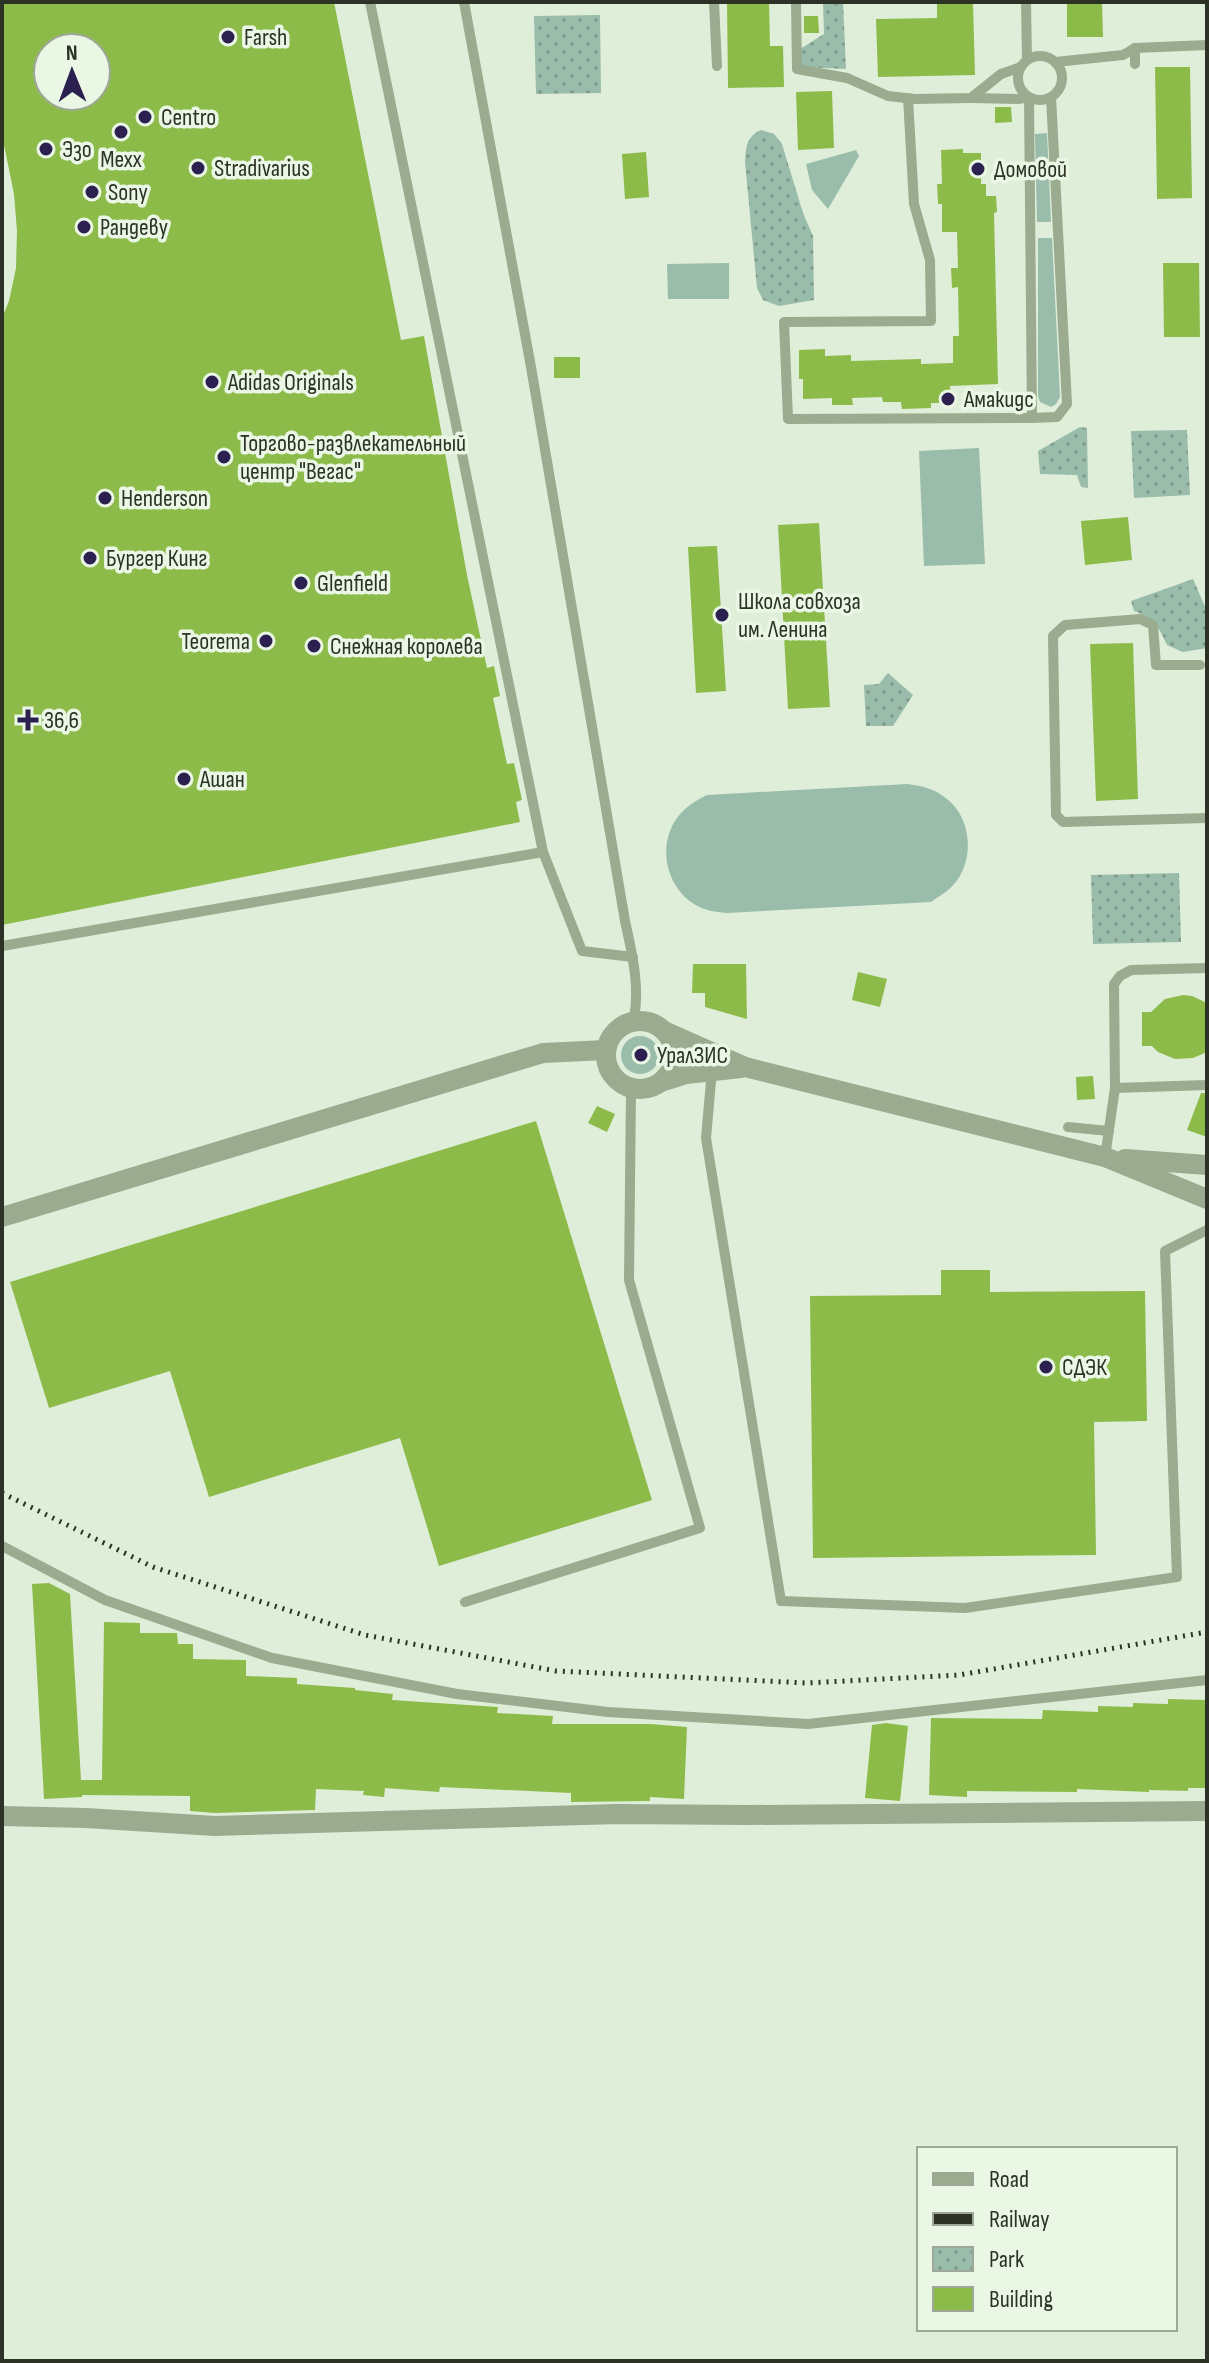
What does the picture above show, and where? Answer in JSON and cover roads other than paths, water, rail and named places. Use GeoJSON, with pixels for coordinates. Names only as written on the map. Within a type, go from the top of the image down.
{"type":"FeatureCollection","features":[{"type":"Feature","properties":{"kind":"street"},"geometry":{"type":"LineString","coordinates":[[745,1067],[686,1074],[651,1087],[631,1088],[622,1084],[609,1069],[606,1050],[609,1040],[623,1025],[647,1022],[745,1067],[1105,1157],[1207,1199]]}},
{"type":"Feature","properties":{"kind":"street"},"geometry":{"type":"LineString","coordinates":[[661,1082],[669,1073],[673,1061],[674,1049],[666,1032]]}},
{"type":"Feature","properties":{"kind":"street"},"geometry":{"type":"LineString","coordinates":[[2,1217],[543,1053],[606,1050]]}},
{"type":"Feature","properties":{"kind":"street"},"geometry":{"type":"LineString","coordinates":[[1105,1157],[1207,1165]]}},
{"type":"Feature","properties":{"kind":"street"},"geometry":{"type":"LineString","coordinates":[[2,1816],[215,1826],[617,1814],[1207,1811]]}},
{"type":"Feature","properties":{"kind":"lane"},"geometry":{"type":"LineString","coordinates":[[370,2],[543,852],[582,951],[633,957]]}},
{"type":"Feature","properties":{"kind":"lane"},"geometry":{"type":"LineString","coordinates":[[714,2],[717,66]]}},
{"type":"Feature","properties":{"kind":"lane"},"geometry":{"type":"LineString","coordinates":[[796,2],[797,69],[847,78],[888,96],[1029,97],[1044,100],[1056,93],[1062,80],[1055,62]]}},
{"type":"Feature","properties":{"kind":"lane"},"geometry":{"type":"LineString","coordinates":[[1026,2],[1024,64],[1018,80],[1029,97],[1032,418]]}},
{"type":"Feature","properties":{"kind":"lane"},"geometry":{"type":"LineString","coordinates":[[466,4],[633,957],[636,1010],[633,1022]]}},
{"type":"Feature","properties":{"kind":"lane"},"geometry":{"type":"LineString","coordinates":[[971,98],[1001,74],[1038,56],[1055,62],[1123,55],[1135,48],[1207,45]]}},
{"type":"Feature","properties":{"kind":"lane"},"geometry":{"type":"LineString","coordinates":[[1135,48],[1135,64]]}},
{"type":"Feature","properties":{"kind":"lane"},"geometry":{"type":"LineString","coordinates":[[908,98],[914,204],[930,260],[931,321],[784,322],[788,419],[1057,417],[1067,404],[1051,97]]}},
{"type":"Feature","properties":{"kind":"lane"},"geometry":{"type":"LineString","coordinates":[[1200,665],[1156,665],[1153,625],[1140,619],[1065,625],[1053,636],[1056,815],[1063,822],[1207,818]]}},
{"type":"Feature","properties":{"kind":"lane"},"geometry":{"type":"LineString","coordinates":[[2,946],[543,852]]}},
{"type":"Feature","properties":{"kind":"lane"},"geometry":{"type":"LineString","coordinates":[[1105,1157],[1115,1088],[1114,984],[1131,970],[1207,968]]}},
{"type":"Feature","properties":{"kind":"lane"},"geometry":{"type":"LineString","coordinates":[[712,1070],[706,1138],[781,1601],[965,1608],[1177,1577],[1165,1251],[1207,1230]]}},
{"type":"Feature","properties":{"kind":"lane"},"geometry":{"type":"LineString","coordinates":[[1115,1088],[1207,1085]]}},
{"type":"Feature","properties":{"kind":"lane"},"geometry":{"type":"LineString","coordinates":[[465,1602],[700,1528],[629,1280],[631,1088]]}},
{"type":"Feature","properties":{"kind":"lane"},"geometry":{"type":"LineString","coordinates":[[1068,1127],[1109,1131]]}},
{"type":"Feature","properties":{"kind":"lane"},"geometry":{"type":"LineString","coordinates":[[2,1546],[105,1600],[272,1658],[457,1694],[608,1712],[808,1724],[1207,1680]]}},
{"type":"Feature","properties":{"kind":"railway"},"geometry":{"type":"LineString","coordinates":[[2,1493],[153,1567],[365,1635],[556,1671],[807,1683],[959,1675],[1207,1632]]}},
{"type":"Feature","properties":{"kind":"place","name":"Farsh"},"geometry":{"type":"Point","coordinates":[228,37]}},
{"type":"Feature","properties":{"kind":"place","name":"Centro"},"geometry":{"type":"Point","coordinates":[145,117]}},
{"type":"Feature","properties":{"kind":"place","name":"Mexx"},"geometry":{"type":"Point","coordinates":[121,132]}},
{"type":"Feature","properties":{"kind":"place","name":"Эзо"},"geometry":{"type":"Point","coordinates":[46,149]}},
{"type":"Feature","properties":{"kind":"place","name":"Stradivarius"},"geometry":{"type":"Point","coordinates":[198,168]}},
{"type":"Feature","properties":{"kind":"place","name":"Домовой"},"geometry":{"type":"Point","coordinates":[978,169]}},
{"type":"Feature","properties":{"kind":"place","name":"Sony"},"geometry":{"type":"Point","coordinates":[92,192]}},
{"type":"Feature","properties":{"kind":"place","name":"Рандеву"},"geometry":{"type":"Point","coordinates":[84,227]}},
{"type":"Feature","properties":{"kind":"place","name":"Adidas Originals"},"geometry":{"type":"Point","coordinates":[212,382]}},
{"type":"Feature","properties":{"kind":"place","name":"Амакидс"},"geometry":{"type":"Point","coordinates":[948,399]}},
{"type":"Feature","properties":{"kind":"place","name":"Торгово-развлекательный центр \"Вегас\""},"geometry":{"type":"Point","coordinates":[224,457]}},
{"type":"Feature","properties":{"kind":"place","name":"Henderson"},"geometry":{"type":"Point","coordinates":[105,498]}},
{"type":"Feature","properties":{"kind":"place","name":"Бургер Кинг"},"geometry":{"type":"Point","coordinates":[90,558]}},
{"type":"Feature","properties":{"kind":"place","name":"Glenfield"},"geometry":{"type":"Point","coordinates":[301,583]}},
{"type":"Feature","properties":{"kind":"place","name":"Школа совхоза им. Ленина"},"geometry":{"type":"Point","coordinates":[722,615]}},
{"type":"Feature","properties":{"kind":"place","name":"Teorema"},"geometry":{"type":"Point","coordinates":[266,641]}},
{"type":"Feature","properties":{"kind":"place","name":"Снежная королева"},"geometry":{"type":"Point","coordinates":[314,646]}},
{"type":"Feature","properties":{"kind":"place","name":"36,6"},"geometry":{"type":"Point","coordinates":[28,720]}},
{"type":"Feature","properties":{"kind":"place","name":"Ашан"},"geometry":{"type":"Point","coordinates":[184,779]}},
{"type":"Feature","properties":{"kind":"place","name":"УралЗИС"},"geometry":{"type":"Point","coordinates":[641,1055]}},
{"type":"Feature","properties":{"kind":"place","name":"СДЭК"},"geometry":{"type":"Point","coordinates":[1046,1367]}}]}
